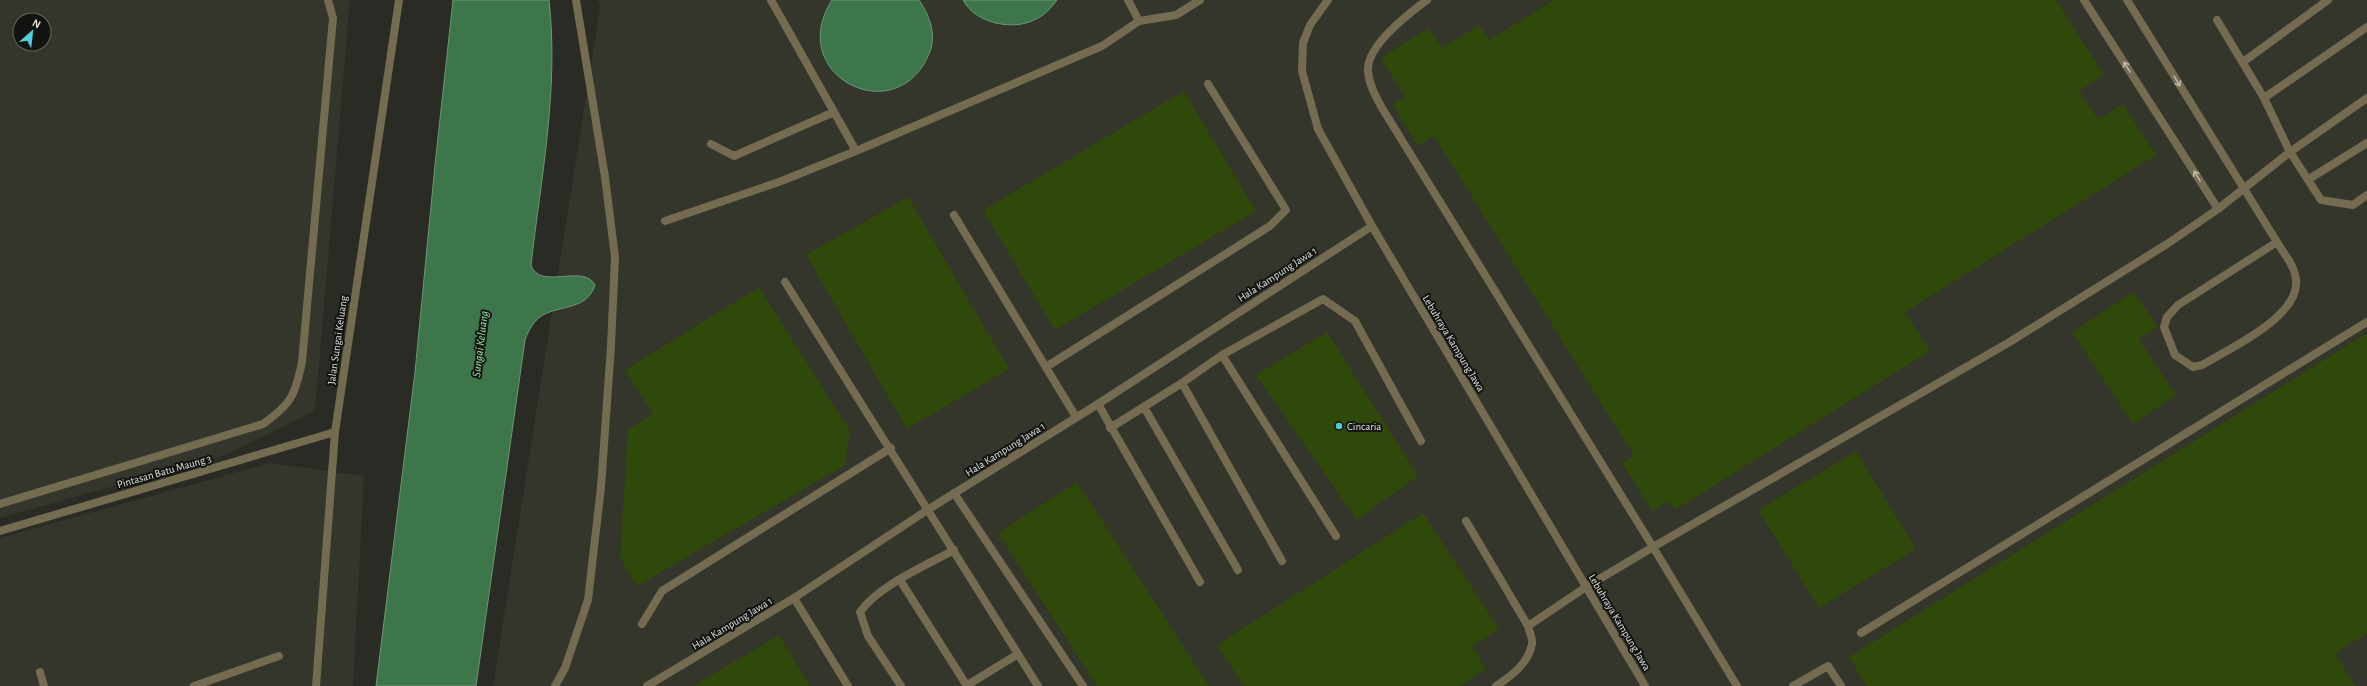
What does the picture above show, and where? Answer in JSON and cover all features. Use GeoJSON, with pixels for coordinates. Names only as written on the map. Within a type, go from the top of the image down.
{"type":"FeatureCollection","features":[{"type":"Feature","properties":{"kind":"street"},"geometry":{"type":"LineString","coordinates":[[0,504],[262,424],[284,409],[297,389],[302,362],[333,18],[328,0]]}},
{"type":"Feature","properties":{"kind":"street","name":"Jalan Sungai Keluang"},"geometry":{"type":"LineString","coordinates":[[316,686],[335,432],[399,0]]}},
{"type":"Feature","properties":{"kind":"street"},"geometry":{"type":"LineString","coordinates":[[555,686],[565,668],[588,600],[601,487],[611,346],[615,258],[605,177],[576,0]]}},
{"type":"Feature","properties":{"kind":"street"},"geometry":{"type":"LineString","coordinates":[[771,0],[856,151]]}},
{"type":"Feature","properties":{"kind":"street"},"geometry":{"type":"LineString","coordinates":[[1128,0],[1139,21]]}},
{"type":"Feature","properties":{"kind":"street"},"geometry":{"type":"LineString","coordinates":[[665,221],[779,182],[856,151],[1102,46],[1139,21],[1176,15],[1200,0]]}},
{"type":"Feature","properties":{"kind":"street","name":"Lebuhraya Kampung Jawa"},"geometry":{"type":"LineString","coordinates":[[1328,0],[1310,25],[1304,43],[1302,71],[1318,129],[1372,226],[1645,686]]}},
{"type":"Feature","properties":{"kind":"street"},"geometry":{"type":"LineString","coordinates":[[1427,0],[1397,22],[1375,49],[1367,69],[1370,83],[1382,108],[1737,686]]}},
{"type":"Feature","properties":{"kind":"street"},"geometry":{"type":"LineString","coordinates":[[2084,0],[2218,209]]}},
{"type":"Feature","properties":{"kind":"street"},"geometry":{"type":"LineString","coordinates":[[2127,0],[2243,190],[2277,242],[2292,267],[2296,281],[2295,295],[2284,311],[2265,328],[2202,365],[2194,367],[2175,355],[2164,327],[2167,316],[2178,305],[2277,242]]}},
{"type":"Feature","properties":{"kind":"street"},"geometry":{"type":"LineString","coordinates":[[2243,62],[2328,0]]}},
{"type":"Feature","properties":{"kind":"street"},"geometry":{"type":"LineString","coordinates":[[2217,20],[2264,98],[2290,152],[2309,178],[2321,200],[2353,205],[2367,195]]}},
{"type":"Feature","properties":{"kind":"street"},"geometry":{"type":"LineString","coordinates":[[2264,98],[2367,27]]}},
{"type":"Feature","properties":{"kind":"street"},"geometry":{"type":"LineString","coordinates":[[1046,367],[1270,226],[1286,210],[1208,84]]}},
{"type":"Feature","properties":{"kind":"street"},"geometry":{"type":"LineString","coordinates":[[1528,626],[1586,587],[2008,342],[2167,244],[2218,209],[2290,152],[2367,98]]}},
{"type":"Feature","properties":{"kind":"street"},"geometry":{"type":"LineString","coordinates":[[711,144],[734,156],[834,112]]}},
{"type":"Feature","properties":{"kind":"street"},"geometry":{"type":"LineString","coordinates":[[2309,178],[2367,143]]}},
{"type":"Feature","properties":{"kind":"street"},"geometry":{"type":"LineString","coordinates":[[954,215],[1076,417]]}},
{"type":"Feature","properties":{"kind":"street","name":"Hala Kampung Jawa 1"},"geometry":{"type":"LineString","coordinates":[[647,686],[794,598],[929,509],[1098,404],[1372,226]]}},
{"type":"Feature","properties":{"kind":"street"},"geometry":{"type":"LineString","coordinates":[[785,282],[891,448],[1038,686]]}},
{"type":"Feature","properties":{"kind":"street"},"geometry":{"type":"LineString","coordinates":[[1110,428],[1182,383],[1222,355],[1323,299],[1355,321],[1420,442]]}},
{"type":"Feature","properties":{"kind":"street"},"geometry":{"type":"LineString","coordinates":[[1861,633],[2367,322]]}},
{"type":"Feature","properties":{"kind":"street"},"geometry":{"type":"LineString","coordinates":[[1222,355],[1336,536]]}},
{"type":"Feature","properties":{"kind":"street"},"geometry":{"type":"LineString","coordinates":[[1182,383],[1282,561]]}},
{"type":"Feature","properties":{"kind":"street"},"geometry":{"type":"LineString","coordinates":[[1098,404],[1110,428],[1200,582]]}},
{"type":"Feature","properties":{"kind":"street"},"geometry":{"type":"LineString","coordinates":[[1144,407],[1238,570]]}},
{"type":"Feature","properties":{"kind":"street","name":"Pintasan Batu Maung 3"},"geometry":{"type":"LineString","coordinates":[[0,531],[335,432]]}},
{"type":"Feature","properties":{"kind":"street"},"geometry":{"type":"LineString","coordinates":[[642,624],[662,591],[891,448]]}},
{"type":"Feature","properties":{"kind":"street"},"geometry":{"type":"LineString","coordinates":[[954,493],[1083,686]]}},
{"type":"Feature","properties":{"kind":"street"},"geometry":{"type":"LineString","coordinates":[[1466,521],[1528,626],[1532,644],[1526,657],[1514,674],[1496,686]]}},
{"type":"Feature","properties":{"kind":"street"},"geometry":{"type":"LineString","coordinates":[[901,686],[868,636],[860,612],[867,602],[900,580],[954,550]]}},
{"type":"Feature","properties":{"kind":"street"},"geometry":{"type":"LineString","coordinates":[[900,580],[966,686],[1018,654]]}},
{"type":"Feature","properties":{"kind":"street"},"geometry":{"type":"LineString","coordinates":[[794,598],[848,686]]}},
{"type":"Feature","properties":{"kind":"street"},"geometry":{"type":"LineString","coordinates":[[194,686],[280,656]]}},
{"type":"Feature","properties":{"kind":"street"},"geometry":{"type":"LineString","coordinates":[[1794,686],[1828,666],[1842,686]]}},
{"type":"Feature","properties":{"kind":"street"},"geometry":{"type":"LineString","coordinates":[[40,672],[44,686]]}},
{"type":"Feature","properties":{"kind":"shaded area"},"geometry":{"type":"Polygon","coordinates":[[[0,0],[350,0],[315,411],[225,455],[0,518],[0,0]]]}},
{"type":"Feature","properties":{"kind":"shaded area"},"geometry":{"type":"Polygon","coordinates":[[[598,0],[2367,0],[2367,686],[493,686],[600,8],[598,0]]]}},
{"type":"Feature","properties":{"kind":"shaded area"},"geometry":{"type":"Polygon","coordinates":[[[270,463],[364,476],[353,686],[0,686],[0,538],[270,463]]]}},
{"type":"Feature","properties":{"kind":"water","name":"Sungai Keluang"},"geometry":{"type":"Polygon","coordinates":[[[453,0],[549,0],[552,33],[552,66],[548,133],[531,265],[536,272],[543,276],[581,276],[589,279],[595,285],[586,299],[580,303],[550,312],[540,317],[532,326],[525,340],[476,686],[376,686],[415,372],[453,0]]]}},
{"type":"Feature","properties":{"kind":"water"},"geometry":{"type":"Polygon","coordinates":[[[832,0],[919,0],[929,19],[932,40],[929,54],[913,77],[893,89],[871,91],[850,84],[833,71],[822,51],[821,27],[832,0]]]}},
{"type":"Feature","properties":{"kind":"water"},"geometry":{"type":"Polygon","coordinates":[[[963,0],[1057,0],[1047,12],[1038,18],[1025,23],[1005,25],[995,23],[976,14],[963,0]]]}},
{"type":"Feature","properties":{"kind":"building"},"geometry":{"type":"Polygon","coordinates":[[[1554,0],[2056,0],[2104,75],[2079,91],[2098,119],[2123,104],[2156,155],[1905,312],[1930,351],[1675,510],[1669,501],[1652,511],[1622,463],[1634,456],[1434,136],[1418,146],[1393,105],[1405,97],[1381,58],[1429,28],[1442,48],[1479,25],[1489,40],[1554,0]]]}},
{"type":"Feature","properties":{"kind":"building"},"geometry":{"type":"Polygon","coordinates":[[[1184,91],[1256,211],[1055,330],[983,210],[1184,91]]]}},
{"type":"Feature","properties":{"kind":"building"},"geometry":{"type":"Polygon","coordinates":[[[908,197],[1009,369],[907,429],[806,255],[908,197]]]}},
{"type":"Feature","properties":{"kind":"building"},"geometry":{"type":"Polygon","coordinates":[[[759,287],[850,431],[845,465],[637,586],[620,558],[628,429],[653,414],[625,370],[759,287]]]}},
{"type":"Feature","properties":{"kind":"building"},"geometry":{"type":"Polygon","coordinates":[[[2134,292],[2158,327],[2139,339],[2176,395],[2133,424],[2072,332],[2134,292]]]}},
{"type":"Feature","properties":{"kind":"building","name":"Cincaria"},"geometry":{"type":"Polygon","coordinates":[[[1327,332],[1418,476],[1357,520],[1256,375],[1327,332]]]}},
{"type":"Feature","properties":{"kind":"building"},"geometry":{"type":"Polygon","coordinates":[[[2367,333],[2367,634],[2335,653],[2355,686],[1866,686],[1849,657],[2367,333]]]}},
{"type":"Feature","properties":{"kind":"building"},"geometry":{"type":"Polygon","coordinates":[[[1856,451],[1916,549],[1819,608],[1758,510],[1856,451]]]}},
{"type":"Feature","properties":{"kind":"building"},"geometry":{"type":"Polygon","coordinates":[[[1077,482],[1209,686],[1097,686],[998,533],[1077,482]]]}},
{"type":"Feature","properties":{"kind":"building"},"geometry":{"type":"Polygon","coordinates":[[[1423,513],[1499,629],[1472,646],[1486,669],[1460,686],[1244,686],[1217,645],[1423,513]]]}},
{"type":"Feature","properties":{"kind":"building"},"geometry":{"type":"Polygon","coordinates":[[[779,635],[810,686],[693,686],[779,635]]]}},
{"type":"Feature","properties":{"kind":"place","name":"Cincaria"},"geometry":{"type":"Point","coordinates":[1339,426]}}]}
